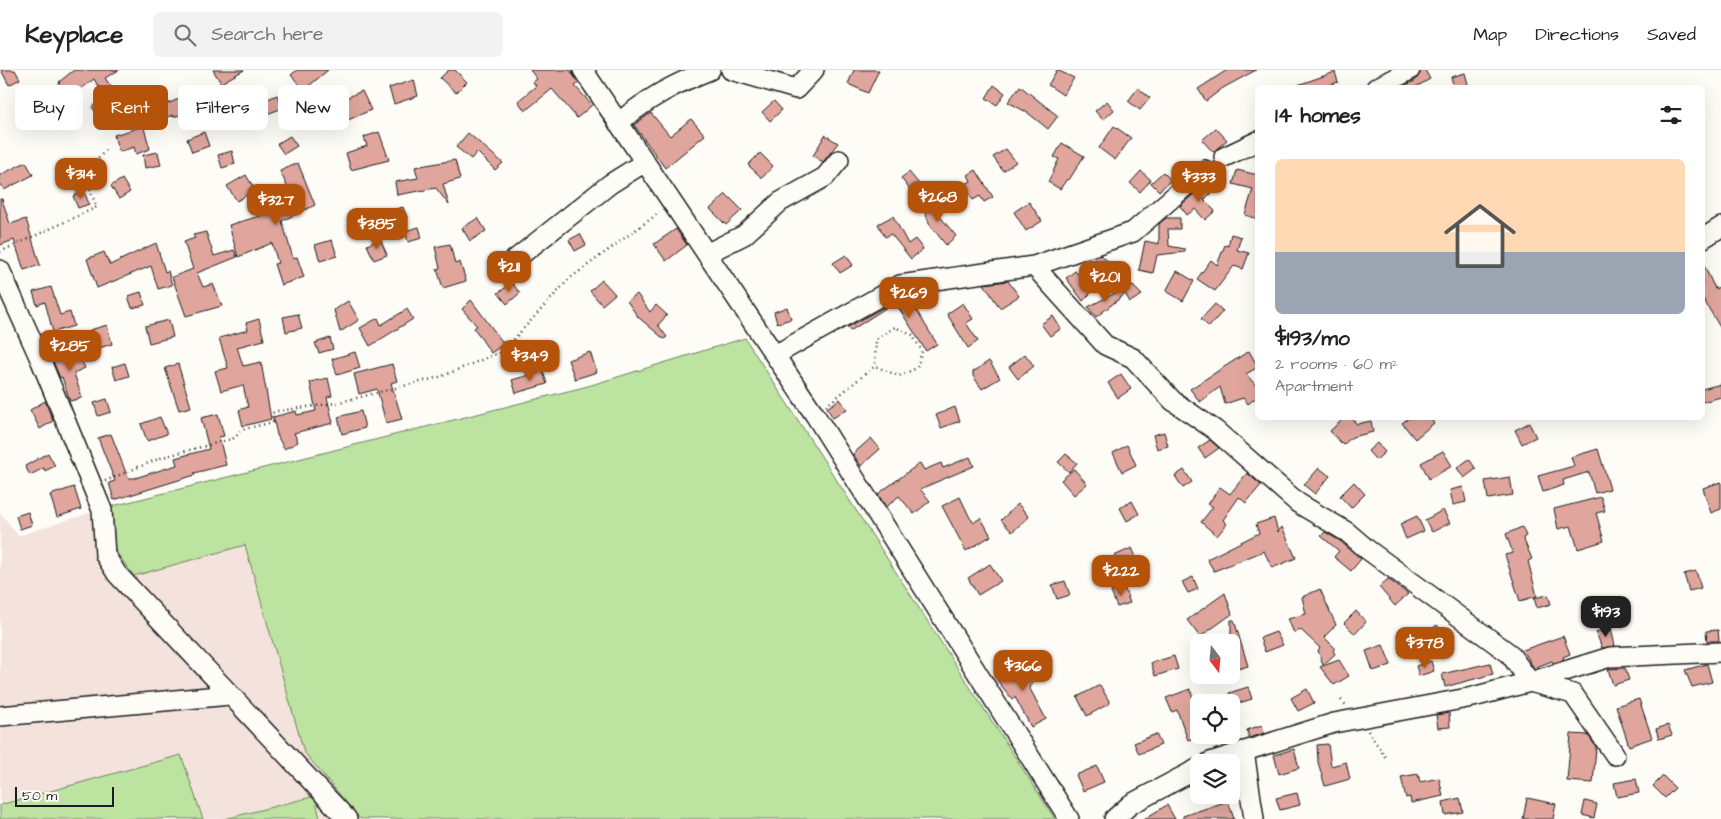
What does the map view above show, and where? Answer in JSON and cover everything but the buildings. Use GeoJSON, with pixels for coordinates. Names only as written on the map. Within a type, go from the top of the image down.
{"type":"FeatureCollection","features":[{"type":"Feature","properties":{"kind":"street"},"geometry":{"type":"LineString","coordinates":[[583,70],[708,253],[815,415],[1069,819]]}},
{"type":"Feature","properties":{"kind":"street"},"geometry":{"type":"LineString","coordinates":[[618,122],[648,99],[675,84],[710,70]]}},
{"type":"Feature","properties":{"kind":"street"},"geometry":{"type":"LineString","coordinates":[[731,70],[796,88],[814,70]]}},
{"type":"Feature","properties":{"kind":"street"},"geometry":{"type":"LineString","coordinates":[[1382,85],[1410,70]]}},
{"type":"Feature","properties":{"kind":"street"},"geometry":{"type":"LineString","coordinates":[[1224,157],[1255,142]]}},
{"type":"Feature","properties":{"kind":"street"},"geometry":{"type":"LineString","coordinates":[[708,253],[744,235],[780,202],[825,177],[839,160]]}},
{"type":"Feature","properties":{"kind":"street"},"geometry":{"type":"LineString","coordinates":[[508,265],[610,184],[645,162]]}},
{"type":"Feature","properties":{"kind":"street"},"geometry":{"type":"LineString","coordinates":[[775,355],[900,285],[1034,266],[1133,232],[1204,170]]}},
{"type":"Feature","properties":{"kind":"street"},"geometry":{"type":"LineString","coordinates":[[1705,237],[1721,227]]}},
{"type":"Feature","properties":{"kind":"street"},"geometry":{"type":"LineString","coordinates":[[1034,266],[1104,345],[1133,358],[1173,401],[1215,430],[1298,503],[1347,532],[1368,550],[1510,654],[1530,682],[1573,694],[1615,755]]}},
{"type":"Feature","properties":{"kind":"street"},"geometry":{"type":"LineString","coordinates":[[0,270],[41,361],[102,510],[105,555],[117,574],[347,819]]}},
{"type":"Feature","properties":{"kind":"street"},"geometry":{"type":"LineString","coordinates":[[1235,754],[1334,723],[1473,696],[1530,682],[1610,657],[1721,652]]}},
{"type":"Feature","properties":{"kind":"street"},"geometry":{"type":"LineString","coordinates":[[0,716],[230,695]]}},
{"type":"Feature","properties":{"kind":"street"},"geometry":{"type":"LineString","coordinates":[[1244,751],[1254,819]]}},
{"type":"Feature","properties":{"kind":"street"},"geometry":{"type":"LineString","coordinates":[[1114,819],[1131,804],[1190,773]]}},
{"type":"Feature","properties":{"kind":"path"},"geometry":{"type":"LineString","coordinates":[[0,252],[97,207],[86,178],[89,171],[107,148]]}},
{"type":"Feature","properties":{"kind":"path"},"geometry":{"type":"LineString","coordinates":[[92,486],[163,457],[235,438],[241,430],[273,422],[272,413],[278,411],[336,402],[440,377],[503,351],[569,280],[673,202]]}},
{"type":"Feature","properties":{"kind":"path"},"geometry":{"type":"LineString","coordinates":[[815,415],[875,366],[876,339],[895,327],[912,335],[922,351],[917,368],[899,376],[875,366]]}},
{"type":"Feature","properties":{"kind":"shaded area"},"geometry":{"type":"Polygon","coordinates":[[[745,338],[1055,819],[0,819],[0,512],[18,536],[105,508],[588,386],[745,338]]]}},
{"type":"Feature","properties":{"kind":"green space"},"geometry":{"type":"Polygon","coordinates":[[[745,338],[1055,819],[360,819],[304,752],[245,545],[134,576],[114,549],[105,508],[588,386],[745,338]]]}},
{"type":"Feature","properties":{"kind":"green space"},"geometry":{"type":"Polygon","coordinates":[[[181,755],[203,819],[0,819],[0,805],[181,755]]]}},
{"type":"Feature","properties":{"kind":"green space"},"geometry":{"type":"Polygon","coordinates":[[[315,796],[320,819],[225,819],[315,796]]]}}]}
